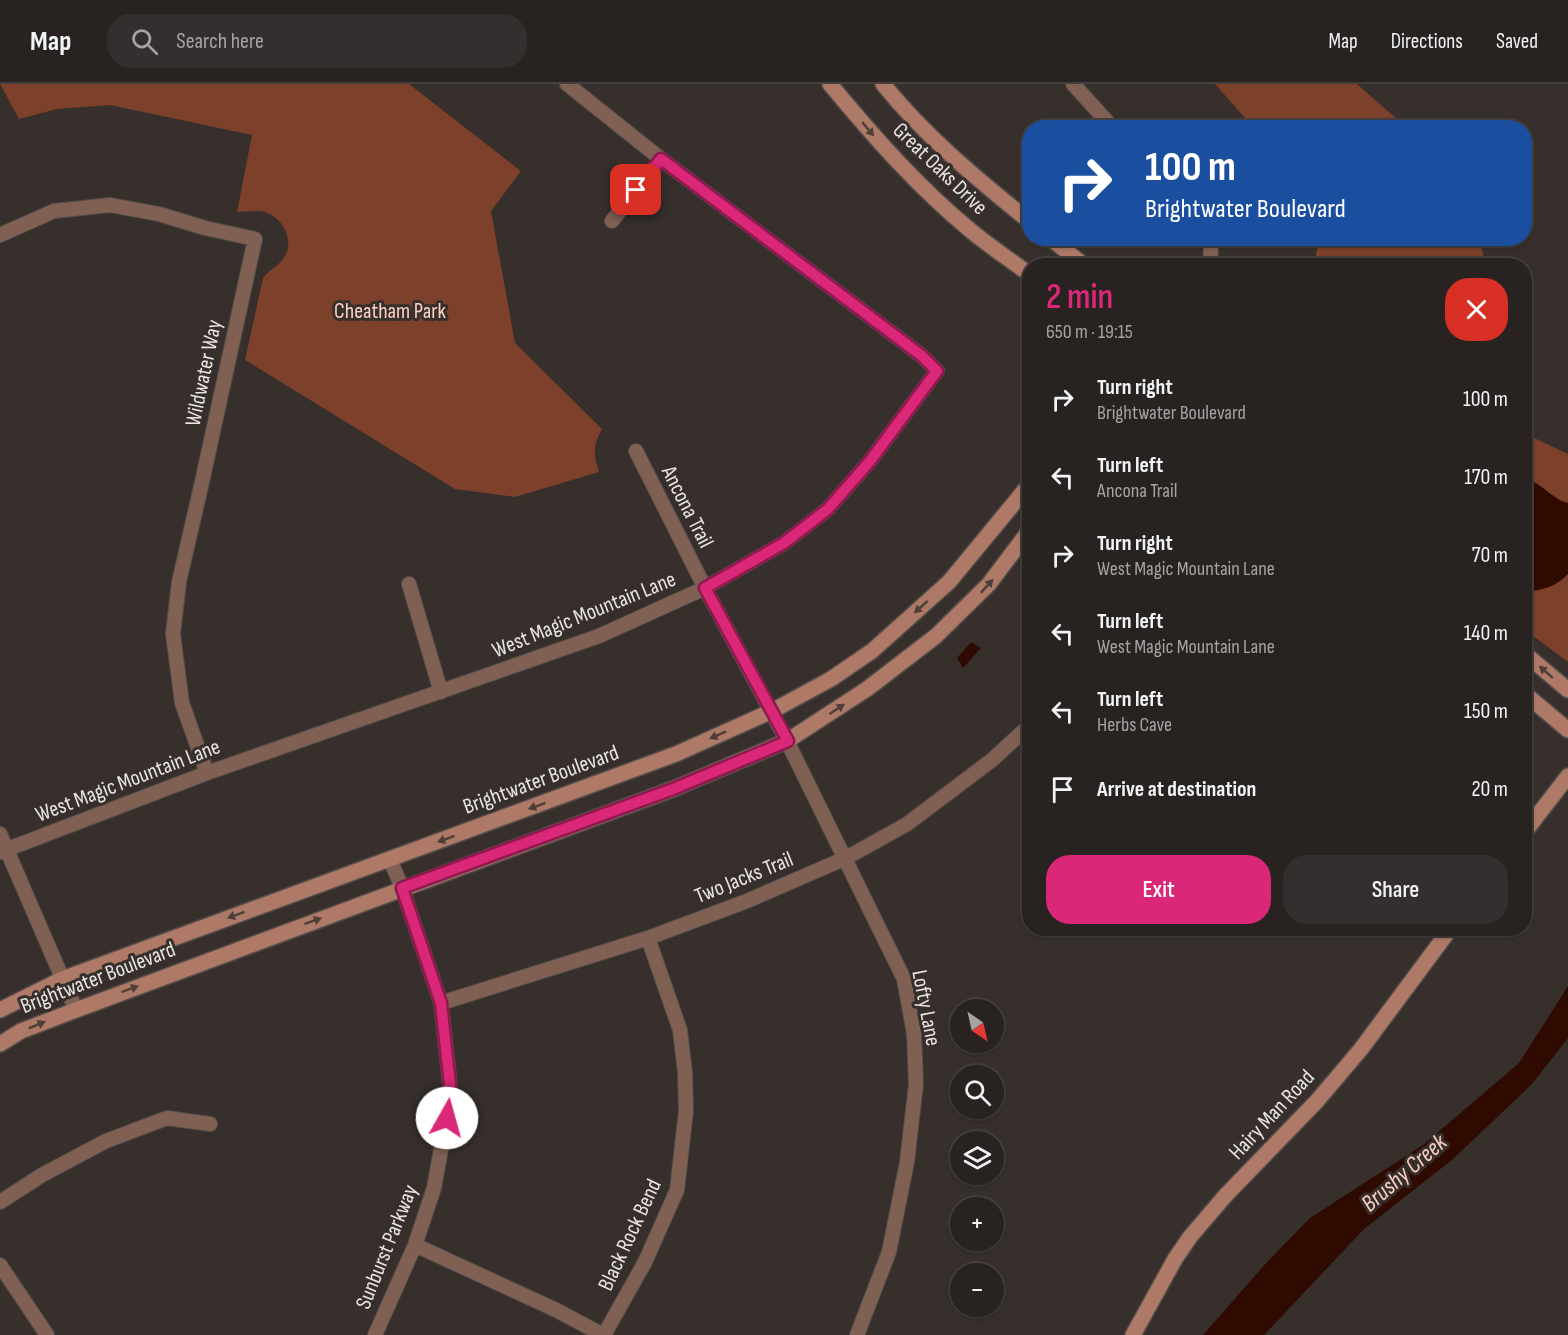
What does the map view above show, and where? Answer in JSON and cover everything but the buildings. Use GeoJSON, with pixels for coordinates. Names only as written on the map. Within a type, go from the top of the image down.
{"type":"FeatureCollection","features":[{"type":"Feature","properties":{"kind":"street","name":"West Magic Mountain Lane"},"geometry":{"type":"LineString","coordinates":[[3,851],[207,773],[599,636],[705,588],[784,543],[828,509],[870,461],[937,371],[922,356],[661,159],[567,84]]}},
{"type":"Feature","properties":{"kind":"street","name":"Great Oaks Drive"},"geometry":{"type":"LineString","coordinates":[[830,84],[873,135],[923,188],[970,230],[1022,269]]}},
{"type":"Feature","properties":{"kind":"street","name":"Great Oaks Drive"},"geometry":{"type":"LineString","coordinates":[[883,84],[929,135],[1022,215]]}},
{"type":"Feature","properties":{"kind":"street"},"geometry":{"type":"LineString","coordinates":[[1073,84],[1106,120]]}},
{"type":"Feature","properties":{"kind":"street"},"geometry":{"type":"LineString","coordinates":[[612,222],[661,159]]}},
{"type":"Feature","properties":{"kind":"street","name":"Wildwater Way"},"geometry":{"type":"LineString","coordinates":[[0,235],[54,211],[110,205],[159,214],[205,228],[255,239],[179,582],[173,634],[182,703],[207,773]]}},
{"type":"Feature","properties":{"kind":"street"},"geometry":{"type":"LineString","coordinates":[[1060,246],[1076,258]]}},
{"type":"Feature","properties":{"kind":"street","name":"Ancona Trail"},"geometry":{"type":"LineString","coordinates":[[636,451],[705,588],[788,741]]}},
{"type":"Feature","properties":{"kind":"street","name":"Brightwater Boulevard"},"geometry":{"type":"LineString","coordinates":[[0,1010],[62,980],[676,754],[772,711],[831,679],[872,651],[949,582],[1022,493]]}},
{"type":"Feature","properties":{"kind":"street","name":"Brightwater Boulevard"},"geometry":{"type":"LineString","coordinates":[[0,1044],[21,1032],[76,1010],[673,789],[788,741],[867,689],[936,636],[989,584],[1022,540]]}},
{"type":"Feature","properties":{"kind":"street"},"geometry":{"type":"LineString","coordinates":[[409,584],[441,692]]}},
{"type":"Feature","properties":{"kind":"street"},"geometry":{"type":"LineString","coordinates":[[1532,660],[1568,690]]}},
{"type":"Feature","properties":{"kind":"street"},"geometry":{"type":"LineString","coordinates":[[1532,700],[1568,730]]}},
{"type":"Feature","properties":{"kind":"street","name":"Two Jacks Trail"},"geometry":{"type":"LineString","coordinates":[[441,1003],[648,938],[747,901],[846,858],[907,824],[992,760],[1022,732]]}},
{"type":"Feature","properties":{"kind":"street","name":"Lofty Lane"},"geometry":{"type":"LineString","coordinates":[[788,741],[904,979],[914,1034],[916,1084],[907,1162],[890,1252],[857,1335]]}},
{"type":"Feature","properties":{"kind":"street"},"geometry":{"type":"LineString","coordinates":[[1532,823],[1568,776]]}},
{"type":"Feature","properties":{"kind":"street"},"geometry":{"type":"LineString","coordinates":[[0,834],[3,851],[76,1010]]}},
{"type":"Feature","properties":{"kind":"street","name":"Sunburst Parkway"},"geometry":{"type":"LineString","coordinates":[[375,1335],[415,1245],[434,1188],[451,1094],[441,1003],[390,859]]}},
{"type":"Feature","properties":{"kind":"street","name":"Hairy Man Road"},"geometry":{"type":"LineString","coordinates":[[1132,1335],[1190,1237],[1225,1196],[1317,1101],[1361,1049],[1446,936]]}},
{"type":"Feature","properties":{"kind":"street","name":"Black Rock Bend"},"geometry":{"type":"LineString","coordinates":[[415,1245],[556,1310],[604,1335],[645,1262],[678,1190],[686,1111],[680,1030],[648,938]]}},
{"type":"Feature","properties":{"kind":"street"},"geometry":{"type":"LineString","coordinates":[[0,1202],[42,1175],[106,1141],[167,1118],[210,1124]]}},
{"type":"Feature","properties":{"kind":"street"},"geometry":{"type":"LineString","coordinates":[[0,1264],[47,1335]]}},
{"type":"Feature","properties":{"kind":"green space","name":"Cheatham Park"},"geometry":{"type":"Polygon","coordinates":[[[0,84],[409,84],[521,171],[491,211],[515,343],[602,429],[595,450],[599,472],[515,497],[455,489],[245,360],[263,278],[281,261],[288,247],[284,227],[274,217],[261,211],[237,212],[252,135],[110,105],[57,109],[19,119],[0,84]]]}},
{"type":"Feature","properties":{"kind":"green space"},"geometry":{"type":"Polygon","coordinates":[[[1215,84],[1357,84],[1398,120],[1247,120],[1215,84]]]}},
{"type":"Feature","properties":{"kind":"green space"},"geometry":{"type":"Polygon","coordinates":[[[1318,246],[1481,246],[1484,258],[1315,258],[1318,246]]]}},
{"type":"Feature","properties":{"kind":"green space"},"geometry":{"type":"Polygon","coordinates":[[[1532,437],[1568,454],[1568,662],[1532,635],[1532,437]]]}},
{"type":"Feature","properties":{"kind":"water"},"geometry":{"type":"Polygon","coordinates":[[[1532,481],[1556,498],[1568,503],[1568,574],[1559,582],[1532,591],[1532,481]]]}},
{"type":"Feature","properties":{"kind":"water"},"geometry":{"type":"Polygon","coordinates":[[[971,642],[981,648],[963,668],[957,658],[971,642]]]}},
{"type":"Feature","properties":{"kind":"water","name":"Brushy Creek"},"geometry":{"type":"Polygon","coordinates":[[[1568,986],[1568,1038],[1532,1084],[1453,1159],[1364,1229],[1264,1335],[1203,1335],[1269,1260],[1310,1218],[1423,1145],[1519,1063],[1568,986]]]}},
{"type":"Feature","properties":{"kind":"route"},"geometry":{"type":"LineString","coordinates":[[447,1118],[451,1094],[441,1003],[402,888],[673,789],[788,741],[705,588],[784,543],[828,509],[870,461],[937,371],[922,356],[661,159],[636,190]]}}]}
